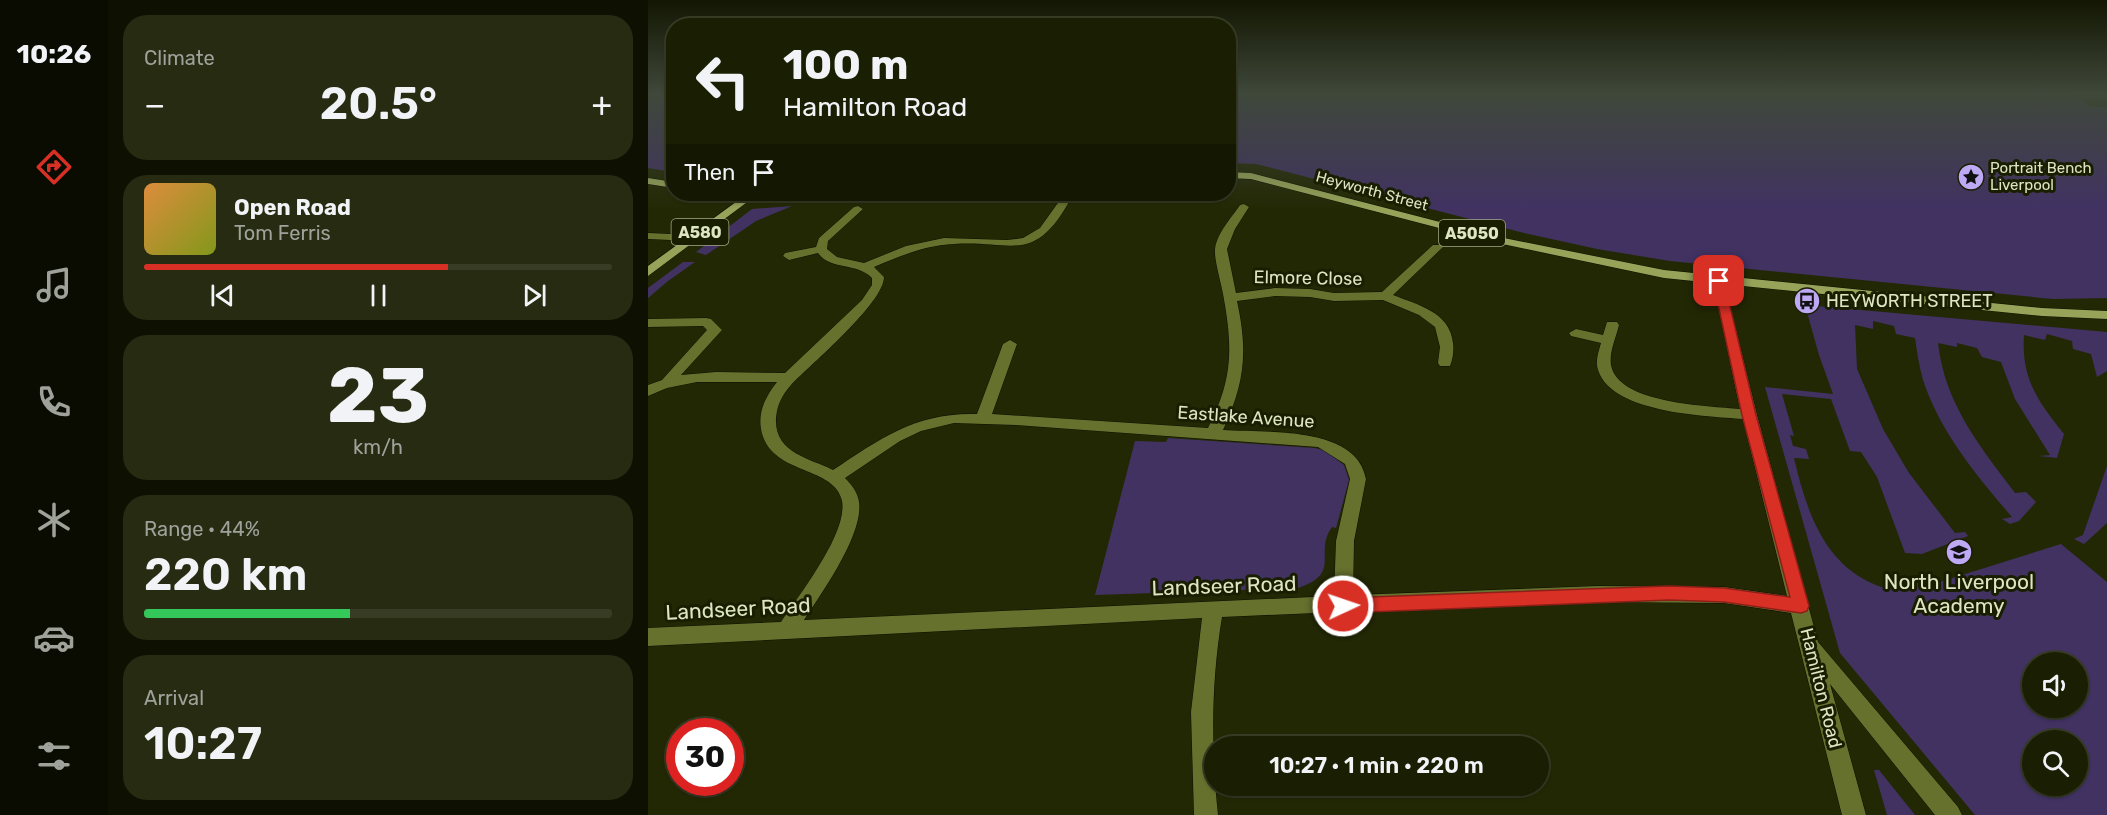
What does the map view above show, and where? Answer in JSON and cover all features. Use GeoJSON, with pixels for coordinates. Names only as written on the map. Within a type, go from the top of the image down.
{"type":"FeatureCollection","features":[{"type":"Feature","properties":{"kind":"main road","name":"Heyworth Street"},"geometry":{"type":"LineString","coordinates":[[1236,175],[1251,176],[1293,186],[1492,239],[1598,262],[1719,281]]}},
{"type":"Feature","properties":{"kind":"main road"},"geometry":{"type":"LineString","coordinates":[[648,181],[666,184]]}},
{"type":"Feature","properties":{"kind":"main road","name":"A580"},"geometry":{"type":"LineString","coordinates":[[648,272],[742,201]]}},
{"type":"Feature","properties":{"kind":"main road","name":"A5050"},"geometry":{"type":"LineString","coordinates":[[1719,281],[2042,312],[2107,315]]}},
{"type":"Feature","properties":{"kind":"street"},"geometry":{"type":"LineString","coordinates":[[821,249],[830,259],[867,266],[909,249],[942,242],[967,240],[1014,242],[1033,238],[1048,225],[1064,202]]}},
{"type":"Feature","properties":{"kind":"street"},"geometry":{"type":"LineString","coordinates":[[1213,434],[1229,401],[1235,379],[1237,345],[1221,249],[1229,229],[1244,207]]}},
{"type":"Feature","properties":{"kind":"street"},"geometry":{"type":"LineString","coordinates":[[821,249],[823,240],[858,209]]}},
{"type":"Feature","properties":{"kind":"street"},"geometry":{"type":"LineString","coordinates":[[648,237],[693,238]]}},
{"type":"Feature","properties":{"kind":"street","name":"Elmore Close"},"geometry":{"type":"LineString","coordinates":[[1385,297],[1437,247]]}},
{"type":"Feature","properties":{"kind":"street"},"geometry":{"type":"LineString","coordinates":[[789,256],[821,249]]}},
{"type":"Feature","properties":{"kind":"street"},"geometry":{"type":"LineString","coordinates":[[786,631],[834,555],[850,516],[852,501],[846,487],[834,477],[803,465],[786,455],[771,441],[767,431],[770,407],[775,395],[790,378],[874,293],[878,285],[878,277],[867,266]]}},
{"type":"Feature","properties":{"kind":"street","name":"Hamilton Road"},"geometry":{"type":"LineString","coordinates":[[1719,281],[1749,415],[1801,606],[1854,815]]}},
{"type":"Feature","properties":{"kind":"street","name":"Elmore Close"},"geometry":{"type":"LineString","coordinates":[[1230,298],[1284,292],[1334,297],[1385,297],[1433,317],[1441,323],[1448,339],[1445,363]]}},
{"type":"Feature","properties":{"kind":"street"},"geometry":{"type":"LineString","coordinates":[[648,323],[706,322],[715,330],[668,381]]}},
{"type":"Feature","properties":{"kind":"street"},"geometry":{"type":"LineString","coordinates":[[1576,333],[1611,333],[1604,365],[1606,374],[1623,392],[1639,400],[1749,415]]}},
{"type":"Feature","properties":{"kind":"street"},"geometry":{"type":"LineString","coordinates":[[983,419],[1010,344]]}},
{"type":"Feature","properties":{"kind":"street"},"geometry":{"type":"LineString","coordinates":[[648,391],[668,381],[690,378],[790,378]]}},
{"type":"Feature","properties":{"kind":"street","name":"Eastlake Avenue"},"geometry":{"type":"LineString","coordinates":[[834,477],[871,452],[917,427],[954,418],[1321,442],[1339,449],[1351,458],[1359,480],[1345,533],[1343,606]]}},
{"type":"Feature","properties":{"kind":"street","name":"Landseer Road"},"geometry":{"type":"LineString","coordinates":[[648,637],[1213,610],[1669,593],[1724,595],[1801,606]]}},
{"type":"Feature","properties":{"kind":"street"},"geometry":{"type":"LineString","coordinates":[[1206,815],[1201,690],[1204,655],[1213,610]]}},
{"type":"Feature","properties":{"kind":"street"},"geometry":{"type":"LineString","coordinates":[[1810,644],[1950,815]]}},
{"type":"Feature","properties":{"kind":"shaded area"},"geometry":{"type":"Polygon","coordinates":[[[648,133],[666,133],[666,171],[648,168],[648,133]]]}},
{"type":"Feature","properties":{"kind":"shaded area"},"geometry":{"type":"Polygon","coordinates":[[[1236,133],[2107,133],[2107,298],[2053,299],[1670,261],[1597,249],[1524,233],[1256,164],[1236,163],[1236,133]]]}},
{"type":"Feature","properties":{"kind":"shaded area"},"geometry":{"type":"Polygon","coordinates":[[[792,206],[756,221],[706,255],[696,252],[752,209],[792,206]]]}},
{"type":"Feature","properties":{"kind":"shaded area"},"geometry":{"type":"Polygon","coordinates":[[[683,262],[695,262],[648,298],[648,288],[683,262]]]}},
{"type":"Feature","properties":{"kind":"shaded area"},"geometry":{"type":"Polygon","coordinates":[[[1805,305],[2107,332],[2107,371],[2097,377],[2091,354],[2073,349],[2072,341],[2047,334],[2045,340],[2024,335],[2028,377],[2039,400],[2064,434],[2057,458],[2039,456],[2050,455],[2015,399],[2001,362],[1982,357],[1977,348],[1957,343],[1957,347],[1938,343],[1948,385],[1956,405],[1977,441],[2015,493],[2026,492],[2036,502],[2019,521],[2010,524],[2002,519],[2012,517],[1961,453],[1939,418],[1923,380],[1915,338],[1896,334],[1894,326],[1873,321],[1873,329],[1855,325],[1857,369],[1883,429],[1909,473],[1955,533],[1965,532],[1968,536],[1922,554],[1905,553],[1877,477],[1861,452],[1850,451],[1831,399],[1782,394],[1794,436],[1790,435],[1793,446],[1806,449],[1809,459],[1794,458],[1805,499],[1813,518],[1833,553],[1864,579],[1884,588],[1890,574],[1927,586],[2061,544],[2107,582],[2107,815],[1975,815],[1840,653],[1765,387],[1833,394],[1805,305]]]}},
{"type":"Feature","properties":{"kind":"shaded area"},"geometry":{"type":"Polygon","coordinates":[[[1168,438],[1314,448],[1324,450],[1344,465],[1349,480],[1336,528],[1332,527],[1327,536],[1324,569],[1320,576],[1298,588],[1095,595],[1135,441],[1166,442],[1168,438]]]}},
{"type":"Feature","properties":{"kind":"shaded area"},"geometry":{"type":"Polygon","coordinates":[[[2107,466],[2107,523],[2084,544],[2074,539],[2083,535],[2107,466]]]}},
{"type":"Feature","properties":{"kind":"shaded area"},"geometry":{"type":"Polygon","coordinates":[[[1874,770],[1879,770],[1915,815],[1887,815],[1874,770]]]}},
{"type":"Feature","properties":{"kind":"place","name":"Portrait Bench Liverpool"},"geometry":{"type":"Point","coordinates":[1971,177]}},
{"type":"Feature","properties":{"kind":"place","name":"HEYWORTH STREET"},"geometry":{"type":"Point","coordinates":[1807,301]}},
{"type":"Feature","properties":{"kind":"place","name":"North Liverpool Academy"},"geometry":{"type":"Point","coordinates":[1959,552]}},
{"type":"Feature","properties":{"kind":"route"},"geometry":{"type":"LineString","coordinates":[[1343,606],[1598,594],[1669,593],[1724,595],[1801,606],[1749,415],[1719,281]]}}]}
